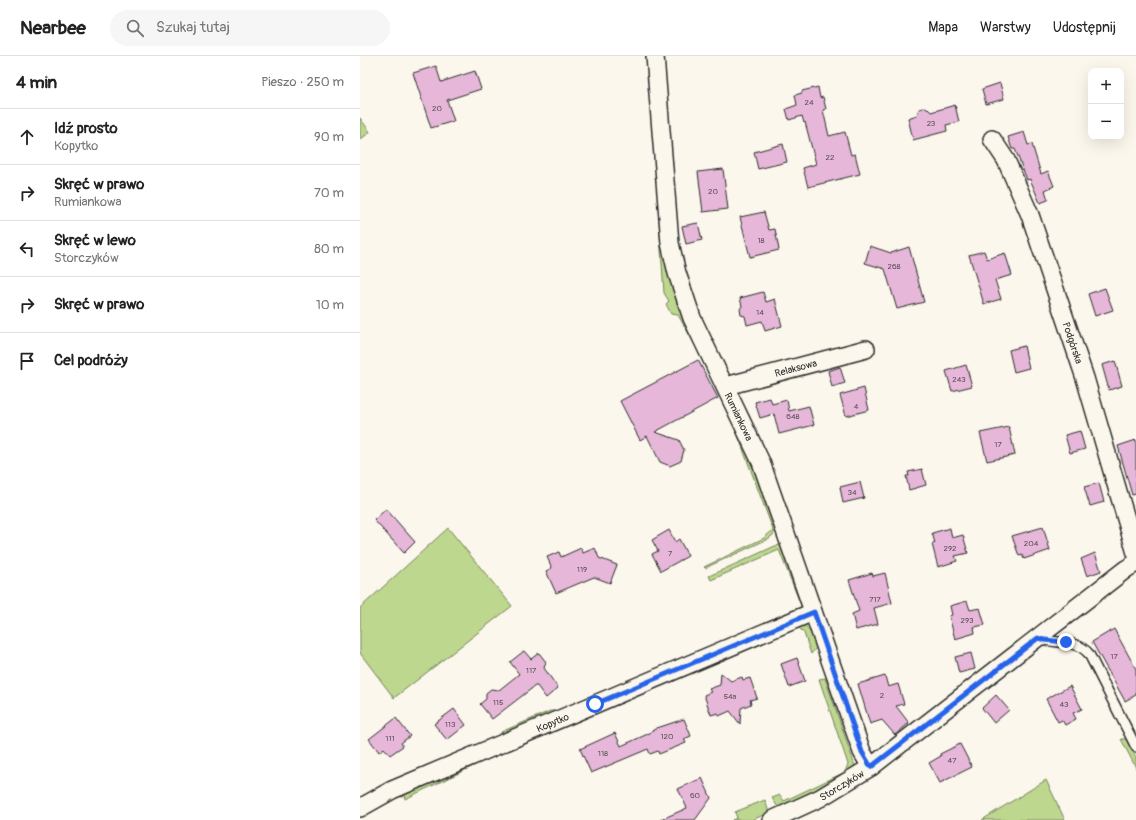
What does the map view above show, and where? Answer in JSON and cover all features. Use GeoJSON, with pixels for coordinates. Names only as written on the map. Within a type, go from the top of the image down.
{"type":"FeatureCollection","features":[{"type":"Feature","properties":{"kind":"street","name":"Rumiankowa"},"geometry":{"type":"LineString","coordinates":[[655,56],[670,243],[677,273],[692,318],[726,386],[761,462],[862,752],[871,767]]}},
{"type":"Feature","properties":{"kind":"street","name":"Podgórska"},"geometry":{"type":"LineString","coordinates":[[992,139],[1006,160],[1030,215],[1085,378],[1136,553]]}},
{"type":"Feature","properties":{"kind":"street","name":"Relaksowa"},"geometry":{"type":"LineString","coordinates":[[726,386],[866,349]]}},
{"type":"Feature","properties":{"kind":"street"},"geometry":{"type":"LineString","coordinates":[[1038,638],[1126,569],[1136,563]]}},
{"type":"Feature","properties":{"kind":"street","name":"Kopytko"},"geometry":{"type":"LineString","coordinates":[[360,808],[392,790],[814,612]]}},
{"type":"Feature","properties":{"kind":"street","name":"Storczyków"},"geometry":{"type":"LineString","coordinates":[[772,820],[820,798],[871,767],[1038,638]]}},
{"type":"Feature","properties":{"kind":"lane"},"geometry":{"type":"LineString","coordinates":[[1038,638],[1071,643],[1084,648],[1089,654],[1136,747]]}},
{"type":"Feature","properties":{"kind":"green space"},"geometry":{"type":"Polygon","coordinates":[[[360,118],[370,132],[360,140],[360,118]]]}},
{"type":"Feature","properties":{"kind":"green space"},"geometry":{"type":"Polygon","coordinates":[[[657,191],[664,237],[757,464],[776,528],[773,535],[768,539],[705,568],[704,567],[764,538],[773,530],[721,390],[678,315],[671,314],[666,304],[669,301],[664,293],[657,191]]]}},
{"type":"Feature","properties":{"kind":"green space"},"geometry":{"type":"Polygon","coordinates":[[[448,528],[512,606],[394,698],[360,653],[360,608],[448,528]]]}},
{"type":"Feature","properties":{"kind":"green space"},"geometry":{"type":"Polygon","coordinates":[[[780,545],[783,547],[805,605],[802,608],[779,550],[711,580],[709,576],[775,546],[780,545]]]}},
{"type":"Feature","properties":{"kind":"green space"},"geometry":{"type":"Polygon","coordinates":[[[804,624],[814,637],[818,646],[811,654],[804,633],[796,625],[804,624]]]}},
{"type":"Feature","properties":{"kind":"green space"},"geometry":{"type":"Polygon","coordinates":[[[825,678],[855,766],[853,772],[779,809],[772,798],[780,795],[784,801],[845,772],[848,764],[819,679],[825,678]]]}},
{"type":"Feature","properties":{"kind":"green space"},"geometry":{"type":"Polygon","coordinates":[[[550,711],[555,711],[557,715],[503,735],[501,732],[550,711]]]}},
{"type":"Feature","properties":{"kind":"green space"},"geometry":{"type":"Polygon","coordinates":[[[1121,739],[1126,739],[1136,758],[1136,768],[1121,739]]]}},
{"type":"Feature","properties":{"kind":"green space"},"geometry":{"type":"Polygon","coordinates":[[[492,757],[405,799],[404,793],[492,757]]]}},
{"type":"Feature","properties":{"kind":"green space"},"geometry":{"type":"Polygon","coordinates":[[[1046,780],[1065,820],[982,820],[1046,780]]]}},
{"type":"Feature","properties":{"kind":"green space"},"geometry":{"type":"Polygon","coordinates":[[[765,800],[769,813],[751,820],[732,820],[737,818],[735,812],[765,800]]]}},
{"type":"Feature","properties":{"kind":"building"},"geometry":{"type":"Polygon","coordinates":[[[436,66],[441,82],[475,71],[481,89],[447,100],[454,121],[431,128],[413,73],[436,66]]]}},
{"type":"Feature","properties":{"kind":"building"},"geometry":{"type":"Polygon","coordinates":[[[1000,83],[1004,99],[986,104],[982,89],[1000,83]]]}},
{"type":"Feature","properties":{"kind":"building"},"geometry":{"type":"Polygon","coordinates":[[[818,87],[820,98],[823,97],[826,109],[823,110],[829,136],[845,132],[851,155],[855,154],[860,174],[808,187],[803,168],[816,164],[805,122],[804,123],[802,116],[789,120],[786,109],[797,105],[795,95],[802,93],[802,91],[818,87]]]}},
{"type":"Feature","properties":{"kind":"building"},"geometry":{"type":"Polygon","coordinates":[[[955,105],[959,122],[946,125],[947,131],[913,140],[908,118],[917,115],[919,109],[926,107],[931,112],[955,105]]]}},
{"type":"Feature","properties":{"kind":"building"},"geometry":{"type":"Polygon","coordinates":[[[1024,132],[1028,145],[1032,144],[1041,174],[1048,171],[1054,186],[1045,190],[1048,200],[1040,203],[1030,179],[1027,180],[1015,149],[1012,149],[1008,137],[1024,132]]]}},
{"type":"Feature","properties":{"kind":"building"},"geometry":{"type":"Polygon","coordinates":[[[783,144],[787,162],[758,169],[754,152],[783,144]]]}},
{"type":"Feature","properties":{"kind":"building"},"geometry":{"type":"Polygon","coordinates":[[[723,169],[728,209],[703,212],[698,172],[723,169]]]}},
{"type":"Feature","properties":{"kind":"building"},"geometry":{"type":"Polygon","coordinates":[[[764,212],[769,230],[775,229],[779,250],[750,257],[740,217],[764,212]]]}},
{"type":"Feature","properties":{"kind":"building"},"geometry":{"type":"Polygon","coordinates":[[[698,223],[702,240],[686,244],[682,226],[698,223]]]}},
{"type":"Feature","properties":{"kind":"building"},"geometry":{"type":"Polygon","coordinates":[[[870,246],[891,253],[909,247],[924,302],[897,309],[885,269],[865,263],[870,246]]]}},
{"type":"Feature","properties":{"kind":"building"},"geometry":{"type":"Polygon","coordinates":[[[984,251],[987,259],[1005,253],[1012,275],[995,280],[1001,299],[984,304],[969,255],[984,251]]]}},
{"type":"Feature","properties":{"kind":"building"},"geometry":{"type":"Polygon","coordinates":[[[1105,288],[1113,310],[1095,316],[1088,294],[1105,288]]]}},
{"type":"Feature","properties":{"kind":"building"},"geometry":{"type":"Polygon","coordinates":[[[763,292],[766,302],[775,299],[782,326],[765,331],[762,321],[747,325],[745,316],[741,315],[740,309],[742,306],[740,298],[763,292]]]}},
{"type":"Feature","properties":{"kind":"building"},"geometry":{"type":"Polygon","coordinates":[[[1024,346],[1029,368],[1014,372],[1009,350],[1024,346]]]}},
{"type":"Feature","properties":{"kind":"building"},"geometry":{"type":"Polygon","coordinates":[[[698,360],[718,398],[655,432],[679,440],[684,450],[681,461],[670,466],[660,462],[647,436],[640,440],[620,401],[698,360]]]}},
{"type":"Feature","properties":{"kind":"building"},"geometry":{"type":"Polygon","coordinates":[[[1115,361],[1122,386],[1109,390],[1102,365],[1115,361]]]}},
{"type":"Feature","properties":{"kind":"building"},"geometry":{"type":"Polygon","coordinates":[[[966,365],[972,386],[952,391],[946,371],[966,365]]]}},
{"type":"Feature","properties":{"kind":"building"},"geometry":{"type":"Polygon","coordinates":[[[840,367],[845,383],[832,387],[828,371],[840,367]]]}},
{"type":"Feature","properties":{"kind":"building"},"geometry":{"type":"Polygon","coordinates":[[[864,388],[869,410],[846,416],[840,395],[864,388]]]}},
{"type":"Feature","properties":{"kind":"building"},"geometry":{"type":"Polygon","coordinates":[[[770,398],[772,404],[787,400],[789,411],[809,406],[814,425],[779,434],[774,414],[760,418],[755,402],[770,398]]]}},
{"type":"Feature","properties":{"kind":"building"},"geometry":{"type":"Polygon","coordinates":[[[1009,427],[1015,455],[987,461],[980,433],[1009,427]]]}},
{"type":"Feature","properties":{"kind":"building"},"geometry":{"type":"Polygon","coordinates":[[[1080,431],[1085,449],[1070,453],[1065,435],[1080,431]]]}},
{"type":"Feature","properties":{"kind":"building"},"geometry":{"type":"Polygon","coordinates":[[[1136,440],[1136,494],[1132,495],[1118,446],[1136,440]]]}},
{"type":"Feature","properties":{"kind":"building"},"geometry":{"type":"Polygon","coordinates":[[[922,469],[926,485],[909,490],[906,476],[909,476],[908,472],[922,469]]]}},
{"type":"Feature","properties":{"kind":"building"},"geometry":{"type":"Polygon","coordinates":[[[860,482],[864,498],[843,503],[840,487],[860,482]]]}},
{"type":"Feature","properties":{"kind":"building"},"geometry":{"type":"Polygon","coordinates":[[[1099,483],[1104,502],[1090,506],[1084,487],[1099,483]]]}},
{"type":"Feature","properties":{"kind":"building"},"geometry":{"type":"Polygon","coordinates":[[[386,509],[415,542],[404,553],[374,520],[386,509]]]}},
{"type":"Feature","properties":{"kind":"building"},"geometry":{"type":"Polygon","coordinates":[[[1043,527],[1050,550],[1024,559],[1022,555],[1019,556],[1012,536],[1043,527]]]}},
{"type":"Feature","properties":{"kind":"building"},"geometry":{"type":"Polygon","coordinates":[[[950,528],[952,538],[963,535],[968,553],[955,556],[957,561],[938,567],[932,544],[935,543],[932,533],[950,528]]]}},
{"type":"Feature","properties":{"kind":"building"},"geometry":{"type":"Polygon","coordinates":[[[669,530],[675,542],[679,539],[688,556],[661,571],[652,554],[658,551],[652,540],[669,530]]]}},
{"type":"Feature","properties":{"kind":"building"},"geometry":{"type":"Polygon","coordinates":[[[581,548],[583,553],[595,548],[599,558],[617,565],[610,583],[594,577],[556,593],[546,571],[552,568],[547,557],[559,552],[561,557],[581,548]]]}},
{"type":"Feature","properties":{"kind":"building"},"geometry":{"type":"Polygon","coordinates":[[[1095,553],[1101,571],[1087,576],[1081,559],[1095,553]]]}},
{"type":"Feature","properties":{"kind":"building"},"geometry":{"type":"Polygon","coordinates":[[[872,573],[873,576],[885,573],[892,603],[874,608],[878,624],[856,630],[852,614],[859,611],[849,580],[872,573]]]}},
{"type":"Feature","properties":{"kind":"building"},"geometry":{"type":"Polygon","coordinates":[[[967,601],[970,610],[980,608],[985,625],[974,627],[975,633],[955,639],[949,616],[952,615],[950,606],[967,601]]]}},
{"type":"Feature","properties":{"kind":"building"},"geometry":{"type":"Polygon","coordinates":[[[1114,629],[1136,669],[1136,695],[1125,701],[1092,642],[1114,629]]]}},
{"type":"Feature","properties":{"kind":"building"},"geometry":{"type":"Polygon","coordinates":[[[524,651],[531,659],[539,653],[546,662],[544,668],[558,688],[546,698],[537,686],[535,686],[492,719],[480,704],[486,699],[486,693],[491,689],[499,690],[519,674],[510,662],[524,651]]]}},
{"type":"Feature","properties":{"kind":"building"},"geometry":{"type":"Polygon","coordinates":[[[971,653],[975,669],[959,673],[955,657],[971,653]]]}},
{"type":"Feature","properties":{"kind":"building"},"geometry":{"type":"Polygon","coordinates":[[[797,658],[805,681],[789,687],[781,664],[797,658]]]}},
{"type":"Feature","properties":{"kind":"building"},"geometry":{"type":"Polygon","coordinates":[[[721,673],[731,681],[742,677],[743,680],[750,678],[757,698],[750,700],[751,704],[741,708],[740,724],[730,711],[719,716],[718,713],[711,715],[704,695],[711,692],[709,689],[720,685],[721,673]]]}},
{"type":"Feature","properties":{"kind":"building"},"geometry":{"type":"Polygon","coordinates":[[[885,676],[888,687],[898,684],[904,704],[896,706],[909,723],[895,735],[882,720],[870,724],[858,684],[885,676]]]}},
{"type":"Feature","properties":{"kind":"building"},"geometry":{"type":"Polygon","coordinates":[[[1070,686],[1082,709],[1073,713],[1076,719],[1065,725],[1062,720],[1058,722],[1046,699],[1070,686]]]}},
{"type":"Feature","properties":{"kind":"building"},"geometry":{"type":"Polygon","coordinates":[[[996,695],[1009,710],[994,723],[982,708],[996,695]]]}},
{"type":"Feature","properties":{"kind":"building"},"geometry":{"type":"Polygon","coordinates":[[[454,709],[466,725],[447,740],[434,724],[454,709]]]}},
{"type":"Feature","properties":{"kind":"building"},"geometry":{"type":"Polygon","coordinates":[[[396,718],[410,736],[401,743],[403,746],[390,755],[384,748],[379,752],[369,739],[396,718]]]}},
{"type":"Feature","properties":{"kind":"building"},"geometry":{"type":"Polygon","coordinates":[[[684,719],[691,736],[684,739],[686,743],[659,754],[658,751],[650,754],[648,749],[591,773],[580,749],[615,733],[621,746],[650,733],[657,728],[684,719]]]}},
{"type":"Feature","properties":{"kind":"building"},"geometry":{"type":"Polygon","coordinates":[[[960,744],[972,767],[940,783],[929,763],[941,756],[940,754],[960,744]]]}},
{"type":"Feature","properties":{"kind":"building"},"geometry":{"type":"Polygon","coordinates":[[[702,778],[711,798],[695,820],[660,820],[687,808],[678,789],[702,778]]]}},
{"type":"Feature","properties":{"kind":"route"},"geometry":{"type":"LineString","coordinates":[[595,704],[814,612],[862,752],[871,767],[1038,638],[1066,642]]}}]}
